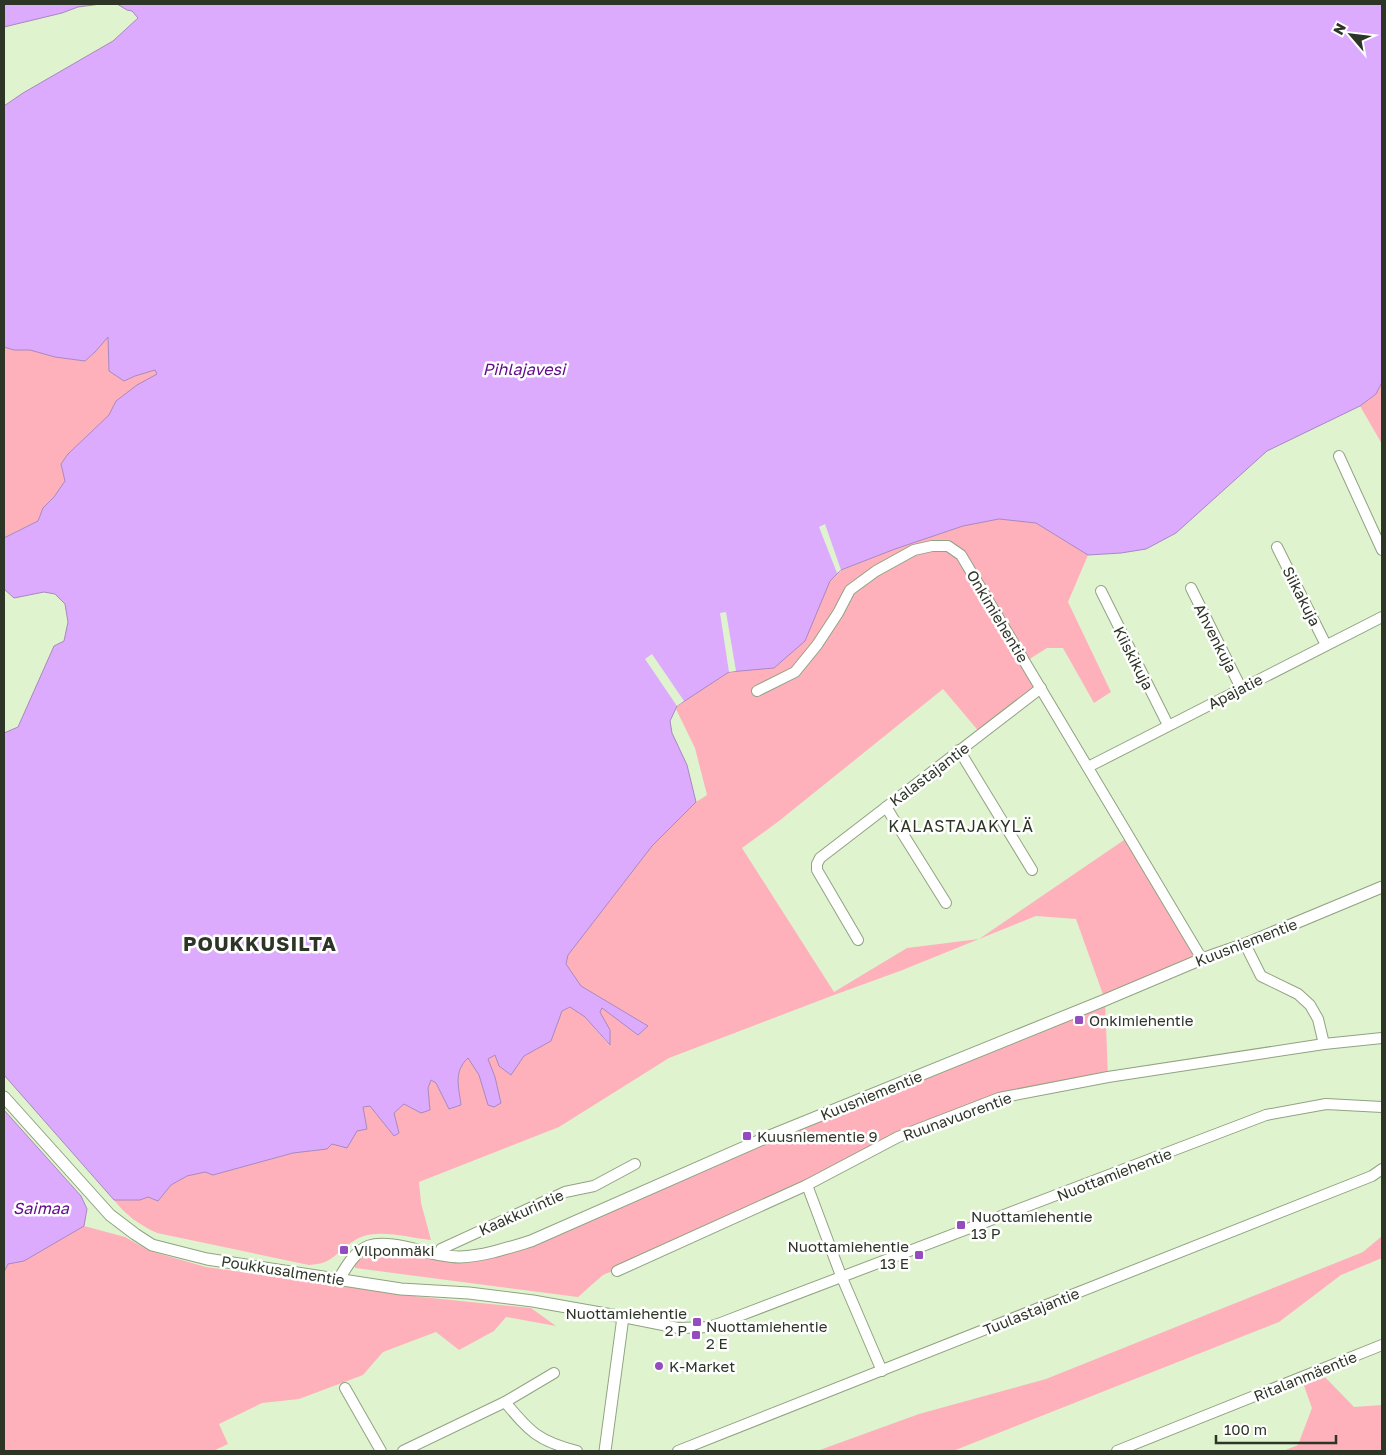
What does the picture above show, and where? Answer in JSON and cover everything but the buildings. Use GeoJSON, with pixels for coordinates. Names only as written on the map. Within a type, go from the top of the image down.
{"type":"FeatureCollection","features":[{"type":"Feature","properties":{"kind":"street"},"geometry":{"type":"LineString","coordinates":[[1339,456],[1382,550]]}},
{"type":"Feature","properties":{"kind":"street","name":"Onkimiehentie"},"geometry":{"type":"LineString","coordinates":[[757,692],[795,672],[817,645],[838,613],[850,590],[876,571],[914,550],[932,546],[948,546],[961,555],[1202,959]]}},
{"type":"Feature","properties":{"kind":"street","name":"Siikakuja"},"geometry":{"type":"LineString","coordinates":[[1277,547],[1326,645]]}},
{"type":"Feature","properties":{"kind":"street","name":"Ahvenkuja"},"geometry":{"type":"LineString","coordinates":[[1191,588],[1241,688]]}},
{"type":"Feature","properties":{"kind":"street","name":"Kiiskikuja"},"geometry":{"type":"LineString","coordinates":[[1101,591],[1168,725]]}},
{"type":"Feature","properties":{"kind":"street","name":"Apajatie"},"geometry":{"type":"LineString","coordinates":[[1088,767],[1382,617]]}},
{"type":"Feature","properties":{"kind":"street","name":"Kalastajantie"},"geometry":{"type":"LineString","coordinates":[[858,940],[817,870],[820,858],[1041,688]]}},
{"type":"Feature","properties":{"kind":"street"},"geometry":{"type":"LineString","coordinates":[[959,750],[1032,870]]}},
{"type":"Feature","properties":{"kind":"street"},"geometry":{"type":"LineString","coordinates":[[886,807],[946,903]]}},
{"type":"Feature","properties":{"kind":"street","name":"Kuusniementie"},"geometry":{"type":"LineString","coordinates":[[339,1279],[351,1260],[368,1246],[382,1243],[459,1257],[500,1251],[531,1241],[772,1135],[1202,959],[1245,944],[1382,888]]}},
{"type":"Feature","properties":{"kind":"street"},"geometry":{"type":"LineString","coordinates":[[1245,944],[1261,976],[1298,994],[1310,1005],[1318,1019],[1324,1044]]}},
{"type":"Feature","properties":{"kind":"street","name":"Ruunavuorentie"},"geometry":{"type":"LineString","coordinates":[[617,1271],[807,1185],[898,1137],[999,1098],[1108,1077],[1324,1044],[1382,1038]]}},
{"type":"Feature","properties":{"kind":"street","name":"Poukkusalmentie"},"geometry":{"type":"LineString","coordinates":[[4,1097],[110,1215],[142,1240],[158,1246],[207,1258],[401,1289],[469,1293],[533,1301],[623,1317]]}},
{"type":"Feature","properties":{"kind":"street","name":"Nuottamiehentie"},"geometry":{"type":"LineString","coordinates":[[623,1317],[678,1328],[709,1327],[1266,1116],[1326,1104],[1382,1107]]}},
{"type":"Feature","properties":{"kind":"street","name":"Kaakkurintie"},"geometry":{"type":"LineString","coordinates":[[440,1255],[441,1249],[460,1240],[565,1192],[594,1186],[635,1164]]}},
{"type":"Feature","properties":{"kind":"street","name":"Tuulastajantie"},"geometry":{"type":"LineString","coordinates":[[678,1451],[1372,1176],[1382,1169]]}},
{"type":"Feature","properties":{"kind":"street"},"geometry":{"type":"LineString","coordinates":[[807,1185],[842,1278],[882,1371]]}},
{"type":"Feature","properties":{"kind":"street"},"geometry":{"type":"LineString","coordinates":[[605,1451],[623,1317]]}},
{"type":"Feature","properties":{"kind":"street","name":"Ritalanmäentie"},"geometry":{"type":"LineString","coordinates":[[1117,1451],[1382,1345]]}},
{"type":"Feature","properties":{"kind":"street"},"geometry":{"type":"LineString","coordinates":[[403,1451],[505,1402],[554,1373]]}},
{"type":"Feature","properties":{"kind":"street"},"geometry":{"type":"LineString","coordinates":[[345,1388],[381,1451]]}},
{"type":"Feature","properties":{"kind":"street"},"geometry":{"type":"LineString","coordinates":[[505,1402],[525,1426],[542,1439],[560,1447],[577,1451]]}},
{"type":"Feature","properties":{"kind":"shaded area"},"geometry":{"type":"Polygon","coordinates":[[[108,336],[124,381],[155,370],[158,374],[116,401],[109,415],[68,454],[61,464],[65,481],[54,497],[43,508],[38,521],[4,538],[4,347],[85,361],[108,336]]]}},
{"type":"Feature","properties":{"kind":"shaded area"},"geometry":{"type":"Polygon","coordinates":[[[1382,382],[1382,444],[1360,406],[1376,394],[1382,382]]]}},
{"type":"Feature","properties":{"kind":"shaded area"},"geometry":{"type":"Polygon","coordinates":[[[999,519],[1036,523],[1088,555],[1068,602],[1111,692],[1094,703],[1063,648],[1047,648],[1025,662],[1041,688],[981,734],[943,689],[779,821],[742,848],[834,992],[907,948],[979,939],[1127,838],[1202,959],[1105,1000],[1076,919],[1036,916],[900,971],[669,1058],[559,1127],[419,1182],[421,1203],[431,1240],[386,1234],[369,1235],[356,1240],[325,1262],[309,1265],[157,1233],[133,1219],[114,1200],[140,1200],[148,1197],[158,1201],[171,1185],[187,1176],[205,1172],[213,1175],[293,1153],[327,1149],[362,1107],[370,1106],[394,1136],[399,1133],[394,1113],[404,1104],[421,1113],[430,1110],[428,1088],[431,1080],[436,1083],[449,1109],[461,1105],[458,1080],[460,1068],[468,1057],[479,1075],[488,1105],[501,1102],[495,1077],[487,1059],[495,1055],[499,1066],[511,1075],[524,1056],[551,1041],[562,1011],[571,1007],[585,1017],[609,1045],[610,1030],[600,1012],[601,1007],[638,1035],[648,1026],[581,986],[566,964],[568,955],[652,846],[696,802],[707,795],[695,748],[676,709],[677,706],[729,672],[736,671],[842,570],[895,549],[963,526],[999,519]]]}},
{"type":"Feature","properties":{"kind":"shaded area"},"geometry":{"type":"Polygon","coordinates":[[[1105,1000],[1108,1077],[999,1098],[898,1137],[685,1241],[603,1275],[578,1297],[355,1268],[355,1263],[365,1256],[386,1251],[425,1258],[467,1261],[500,1251],[1105,1000]]]}},
{"type":"Feature","properties":{"kind":"shaded area"},"geometry":{"type":"Polygon","coordinates":[[[84,1226],[125,1237],[150,1251],[206,1267],[421,1297],[531,1308],[556,1326],[506,1317],[494,1331],[459,1350],[436,1332],[383,1352],[363,1375],[299,1399],[262,1403],[219,1424],[228,1444],[213,1451],[4,1451],[4,1272],[8,1264],[24,1261],[84,1226]]]}},
{"type":"Feature","properties":{"kind":"shaded area"},"geometry":{"type":"Polygon","coordinates":[[[1382,1236],[1382,1258],[1341,1275],[1279,1322],[953,1451],[817,1451],[919,1414],[1046,1379],[1363,1252],[1382,1236]]]}},
{"type":"Feature","properties":{"kind":"shaded area"},"geometry":{"type":"Polygon","coordinates":[[[1322,1374],[1354,1407],[1382,1405],[1382,1451],[1283,1451],[1298,1445],[1312,1408],[1303,1383],[1322,1374]]]}},
{"type":"Feature","properties":{"kind":"water"},"geometry":{"type":"Polygon","coordinates":[[[4,4],[101,4],[78,7],[62,13],[4,27],[4,4]]]}},
{"type":"Feature","properties":{"kind":"water","name":"Saimaa"},"geometry":{"type":"Polygon","coordinates":[[[117,4],[1382,4],[1382,382],[1376,394],[1360,406],[1267,451],[1176,533],[1146,549],[1088,555],[1036,523],[999,519],[963,526],[841,570],[830,581],[805,641],[774,668],[729,672],[677,706],[670,721],[672,733],[687,765],[696,802],[652,846],[568,955],[566,964],[581,986],[648,1026],[638,1035],[602,1008],[600,1012],[610,1030],[610,1045],[585,1017],[570,1007],[562,1011],[551,1041],[524,1056],[511,1075],[499,1066],[495,1055],[488,1059],[495,1077],[501,1103],[494,1107],[488,1105],[479,1075],[468,1058],[460,1069],[458,1080],[461,1105],[449,1109],[436,1083],[431,1080],[428,1088],[430,1110],[421,1113],[404,1104],[394,1113],[399,1133],[394,1136],[370,1106],[363,1107],[367,1129],[357,1131],[347,1148],[332,1144],[327,1149],[293,1153],[213,1175],[205,1172],[187,1176],[171,1185],[158,1201],[148,1197],[140,1200],[114,1200],[4,1075],[4,733],[18,727],[54,646],[64,641],[68,622],[65,604],[55,594],[44,592],[14,598],[4,589],[4,538],[38,521],[43,508],[54,497],[65,481],[61,464],[68,454],[109,415],[116,401],[137,385],[157,374],[155,370],[124,381],[109,371],[108,337],[85,361],[4,347],[4,106],[113,41],[138,18],[132,11],[117,4]]]}},
{"type":"Feature","properties":{"kind":"water","name":"Saimaa"},"geometry":{"type":"Polygon","coordinates":[[[4,1110],[81,1196],[87,1209],[84,1226],[24,1261],[8,1264],[4,1272],[4,1110]]]}},
{"type":"Feature","properties":{"kind":"pier"},"geometry":{"type":"Polygon","coordinates":[[[825,524],[841,570],[837,573],[819,527],[825,524]]]}},
{"type":"Feature","properties":{"kind":"pier"},"geometry":{"type":"Polygon","coordinates":[[[726,612],[736,671],[729,672],[720,613],[726,612]]]}},
{"type":"Feature","properties":{"kind":"pier"},"geometry":{"type":"Polygon","coordinates":[[[652,654],[684,701],[677,706],[645,659],[652,654]]]}},
{"type":"Feature","properties":{"kind":"place","name":"Onkimiehentie"},"geometry":{"type":"Point","coordinates":[1079,1020]}},
{"type":"Feature","properties":{"kind":"place","name":"Kuusniementie 9"},"geometry":{"type":"Point","coordinates":[747,1136]}},
{"type":"Feature","properties":{"kind":"place","name":"Nuottamiehentie 13 P"},"geometry":{"type":"Point","coordinates":[961,1225]}},
{"type":"Feature","properties":{"kind":"place","name":"Vilponmäki"},"geometry":{"type":"Point","coordinates":[344,1250]}},
{"type":"Feature","properties":{"kind":"place","name":"Nuottamiehentie 13 E"},"geometry":{"type":"Point","coordinates":[919,1255]}},
{"type":"Feature","properties":{"kind":"place","name":"Nuottamiehentie 2 P"},"geometry":{"type":"Point","coordinates":[697,1322]}},
{"type":"Feature","properties":{"kind":"place","name":"Nuottamiehentie 2 E"},"geometry":{"type":"Point","coordinates":[696,1335]}},
{"type":"Feature","properties":{"kind":"place","name":"K-Market"},"geometry":{"type":"Point","coordinates":[659,1366]}},
{"type":"Feature","properties":{"kind":"district","name":"KALASTAJAKYLÄ"},"geometry":{"type":"Point","coordinates":[961,826]}},
{"type":"Feature","properties":{"kind":"district","name":"POUKKUSILTA"},"geometry":{"type":"Point","coordinates":[260,943]}},
{"type":"Feature","properties":{"kind":"water label","name":"Pihlajavesi"},"geometry":{"type":"Point","coordinates":[524,369]}}]}
